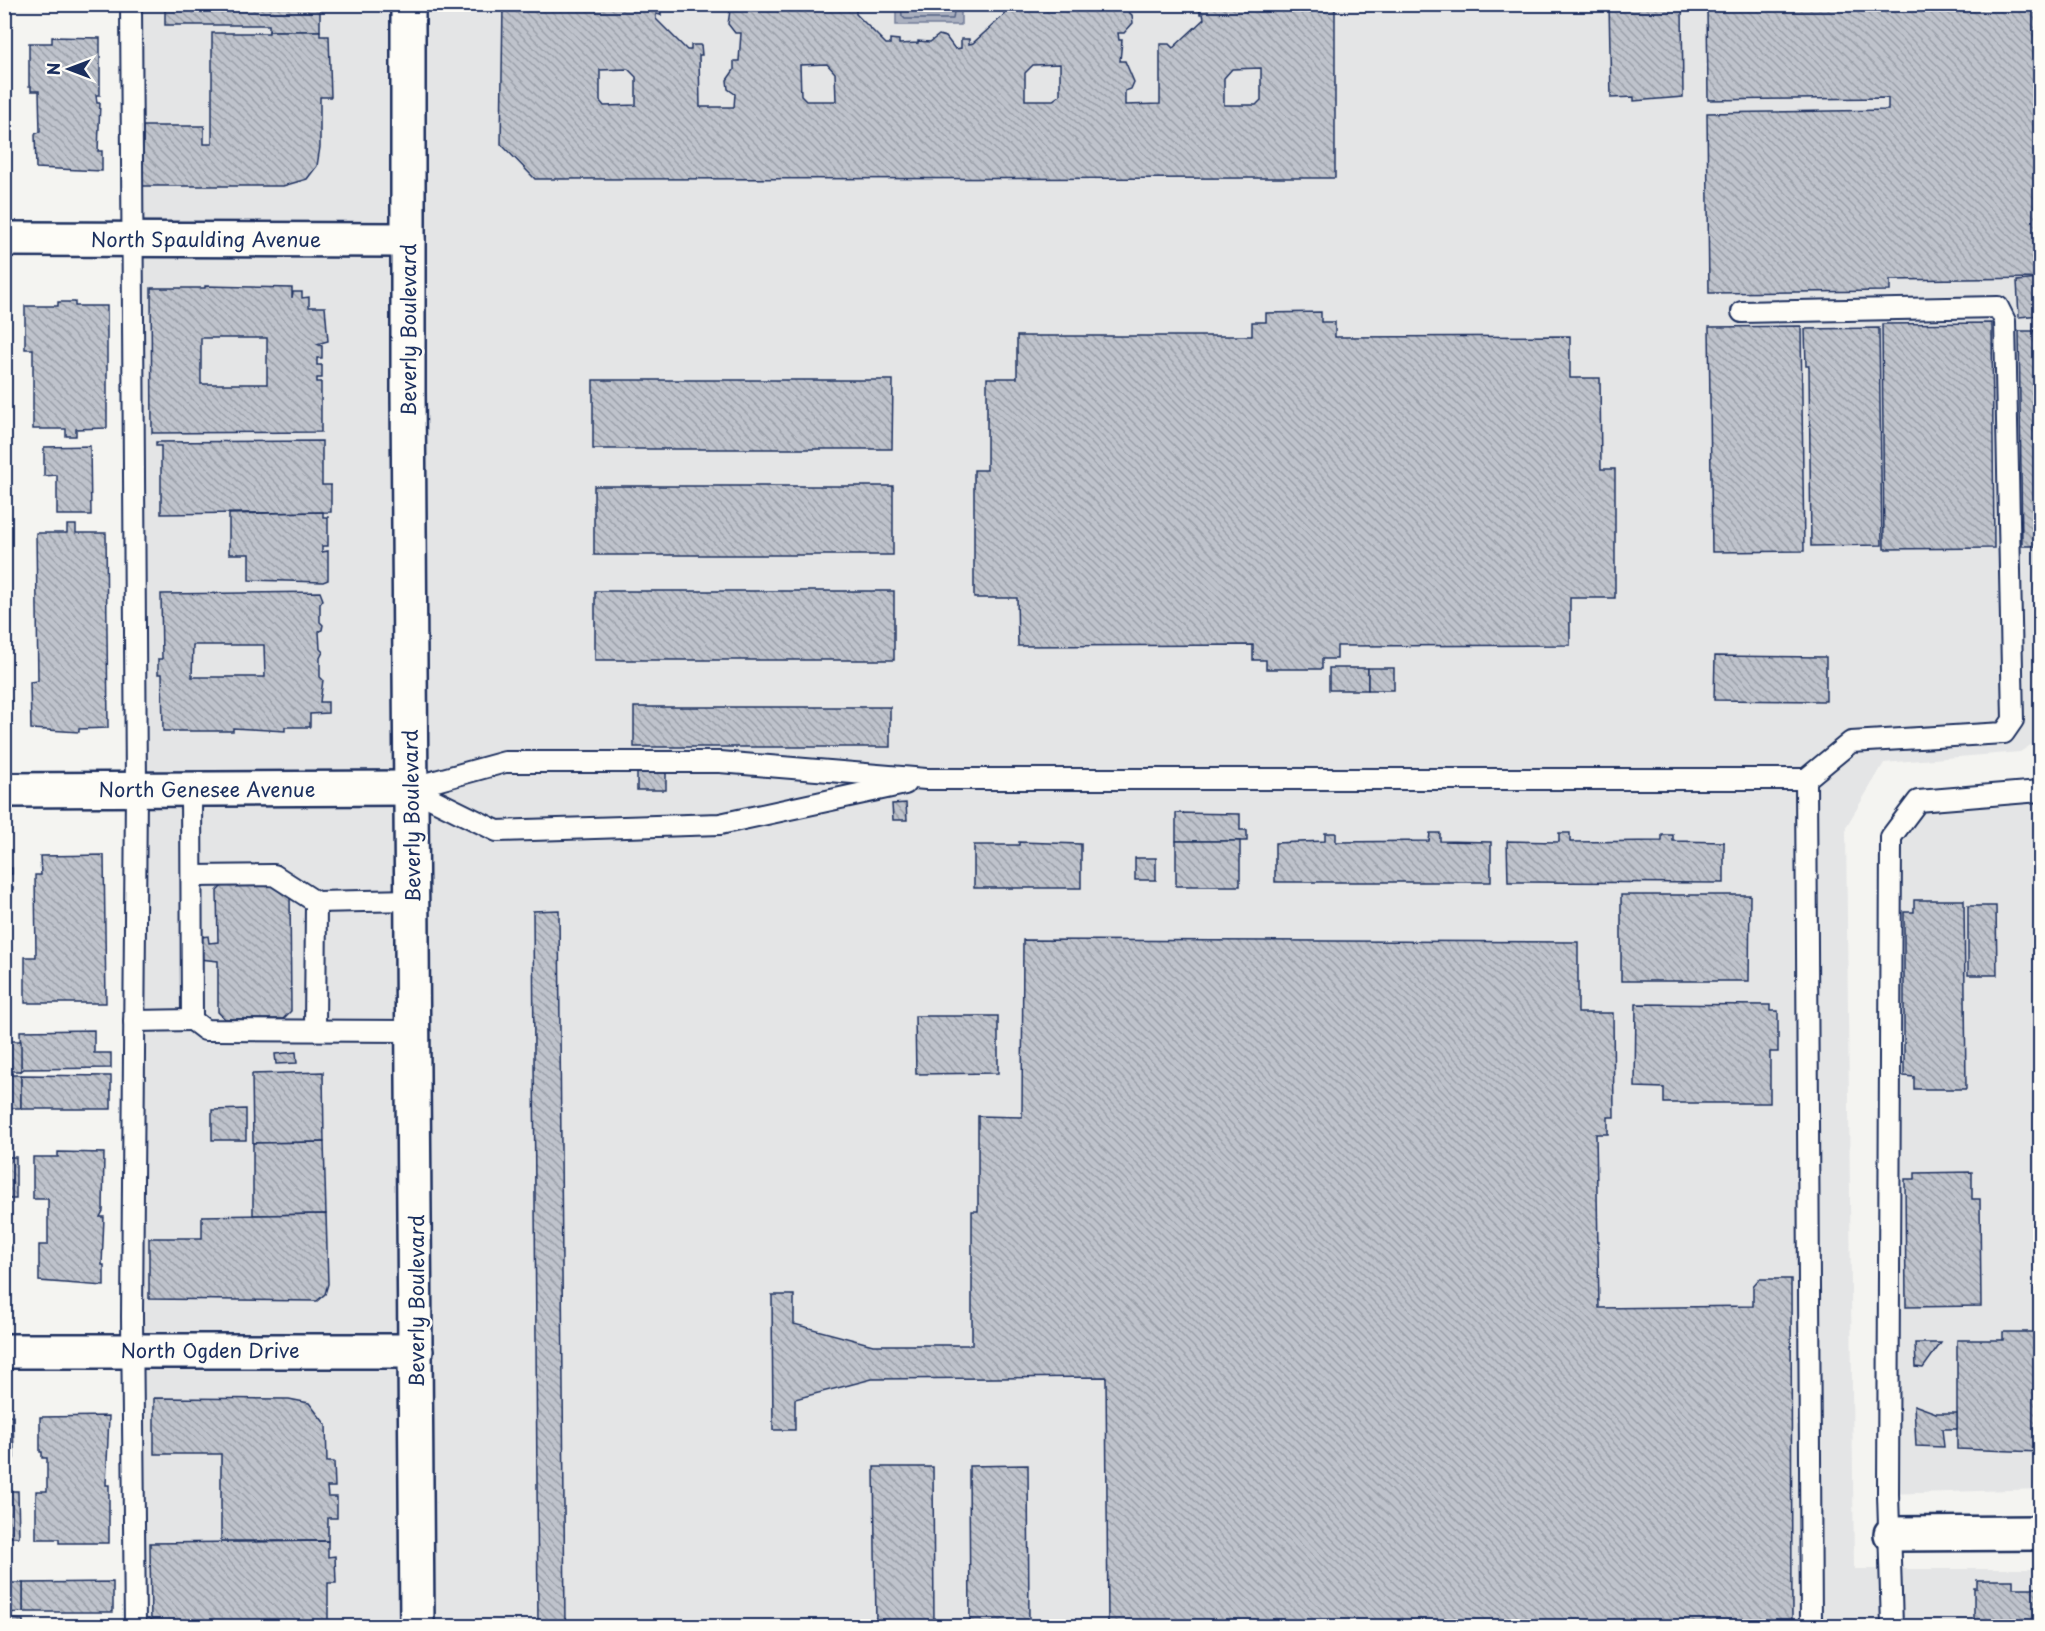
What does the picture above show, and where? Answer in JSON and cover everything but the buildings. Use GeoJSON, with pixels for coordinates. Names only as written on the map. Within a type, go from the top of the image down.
{"type":"FeatureCollection","features":[{"type":"Feature","properties":{"kind":"main road","name":"Beverly Boulevard"},"geometry":{"type":"LineString","coordinates":[[408,4],[410,788],[414,1031],[417,1626]]}},
{"type":"Feature","properties":{"kind":"main road","name":"North Spaulding Avenue"},"geometry":{"type":"LineString","coordinates":[[4,239],[408,240]]}},
{"type":"Feature","properties":{"kind":"main road","name":"North Genesee Avenue"},"geometry":{"type":"LineString","coordinates":[[4,790],[410,788]]}},
{"type":"Feature","properties":{"kind":"main road","name":"North Ogden Drive"},"geometry":{"type":"LineString","coordinates":[[4,1351],[416,1351]]}},
{"type":"Feature","properties":{"kind":"main road"},"geometry":{"type":"LineString","coordinates":[[1891,1534],[2040,1533]]}},
{"type":"Feature","properties":{"kind":"lane"},"geometry":{"type":"LineString","coordinates":[[131,4],[136,789],[132,1350],[135,1626]]}},
{"type":"Feature","properties":{"kind":"lane"},"geometry":{"type":"LineString","coordinates":[[410,788],[505,762],[720,762],[926,779],[1806,779],[1851,742],[2004,733],[2013,720],[2005,321],[1998,307],[1742,312]]}},
{"type":"Feature","properties":{"kind":"lane"},"geometry":{"type":"LineString","coordinates":[[410,788],[497,831],[720,824],[926,779]]}},
{"type":"Feature","properties":{"kind":"lane"},"geometry":{"type":"LineString","coordinates":[[1806,779],[1811,1626]]}},
{"type":"Feature","properties":{"kind":"lane"},"geometry":{"type":"LineString","coordinates":[[192,789],[192,1020]]}},
{"type":"Feature","properties":{"kind":"lane"},"geometry":{"type":"LineString","coordinates":[[1892,1626],[1888,1482],[1891,837],[1918,801],[2040,791]]}},
{"type":"Feature","properties":{"kind":"lane"},"geometry":{"type":"LineString","coordinates":[[192,876],[274,875],[316,902],[412,900]]}},
{"type":"Feature","properties":{"kind":"lane"},"geometry":{"type":"LineString","coordinates":[[315,1030],[316,902]]}},
{"type":"Feature","properties":{"kind":"lane"},"geometry":{"type":"LineString","coordinates":[[134,1021],[192,1020],[204,1030],[414,1031]]}},
{"type":"Feature","properties":{"kind":"shaded area"},"geometry":{"type":"Polygon","coordinates":[[[126,5],[2040,5],[2040,739],[2020,752],[1884,763],[1846,827],[1854,1569],[2040,1569],[2040,1626],[135,1626],[126,5]]]}},
{"type":"Feature","properties":{"kind":"shaded area"},"geometry":{"type":"Polygon","coordinates":[[[2040,791],[2040,1489],[1888,1494],[1891,837],[1918,801],[2040,791]]]}},
{"type":"Feature","properties":{"kind":"water"},"geometry":{"type":"Polygon","coordinates":[[[896,5],[961,5],[961,25],[896,25],[896,5]]]}}]}
